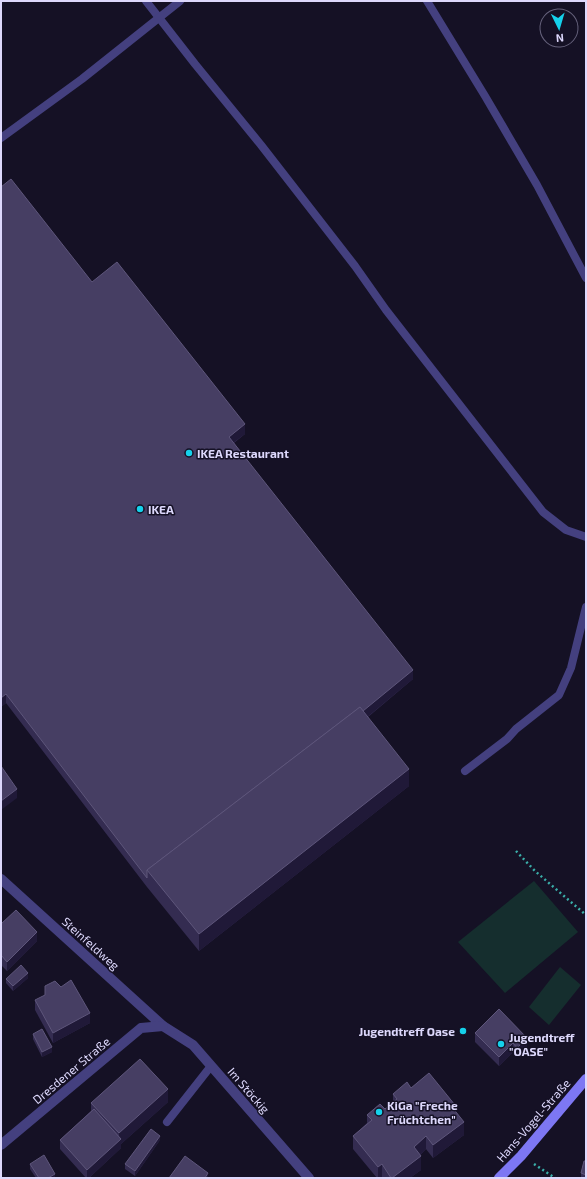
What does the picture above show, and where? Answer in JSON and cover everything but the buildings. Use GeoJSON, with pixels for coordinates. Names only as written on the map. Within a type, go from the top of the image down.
{"type":"FeatureCollection","features":[{"type":"Feature","properties":{"kind":"main road","name":"Hans-Vogel-Straße"},"geometry":{"type":"LineString","coordinates":[[499,1178],[522,1156],[586,1079]]}},
{"type":"Feature","properties":{"kind":"street","name":"Steinfeldweg"},"geometry":{"type":"LineString","coordinates":[[1,878],[163,1026]]}},
{"type":"Feature","properties":{"kind":"street","name":"Im Stöckig"},"geometry":{"type":"LineString","coordinates":[[163,1026],[193,1045],[309,1178]]}},
{"type":"Feature","properties":{"kind":"street","name":"Dresdener Straße"},"geometry":{"type":"LineString","coordinates":[[1,1146],[141,1028],[163,1026]]}},
{"type":"Feature","properties":{"kind":"lane"},"geometry":{"type":"LineString","coordinates":[[146,1],[266,151],[386,310],[543,512],[566,530],[586,537]]}},
{"type":"Feature","properties":{"kind":"lane"},"geometry":{"type":"LineString","coordinates":[[1,138],[82,79],[180,1]]}},
{"type":"Feature","properties":{"kind":"lane"},"geometry":{"type":"LineString","coordinates":[[427,1],[471,72],[537,185],[586,278]]}},
{"type":"Feature","properties":{"kind":"lane"},"geometry":{"type":"LineString","coordinates":[[465,771],[507,739],[516,729],[559,694],[571,668],[586,607]]}},
{"type":"Feature","properties":{"kind":"lane"},"geometry":{"type":"LineString","coordinates":[[168,1122],[211,1066]]}},
{"type":"Feature","properties":{"kind":"path"},"geometry":{"type":"LineString","coordinates":[[516,851],[535,871],[586,915]]}},
{"type":"Feature","properties":{"kind":"path"},"geometry":{"type":"LineString","coordinates":[[522,1156],[555,1178]]}},
{"type":"Feature","properties":{"kind":"green space"},"geometry":{"type":"Polygon","coordinates":[[[534,881],[578,932],[505,993],[458,942],[534,881]]]}},
{"type":"Feature","properties":{"kind":"green space"},"geometry":{"type":"Polygon","coordinates":[[[560,967],[581,985],[549,1025],[529,1007],[560,967]]]}},
{"type":"Feature","properties":{"kind":"place","name":"IKEA Restaurant"},"geometry":{"type":"Point","coordinates":[189,453]}},
{"type":"Feature","properties":{"kind":"place","name":"IKEA"},"geometry":{"type":"Point","coordinates":[140,509]}},
{"type":"Feature","properties":{"kind":"place","name":"Jugendtreff Oase"},"geometry":{"type":"Point","coordinates":[463,1031]}},
{"type":"Feature","properties":{"kind":"place","name":"Jugendtreff \"OASE\""},"geometry":{"type":"Point","coordinates":[501,1044]}},
{"type":"Feature","properties":{"kind":"place","name":"KiGa \"Freche Früchtchen\""},"geometry":{"type":"Point","coordinates":[379,1112]}}]}
